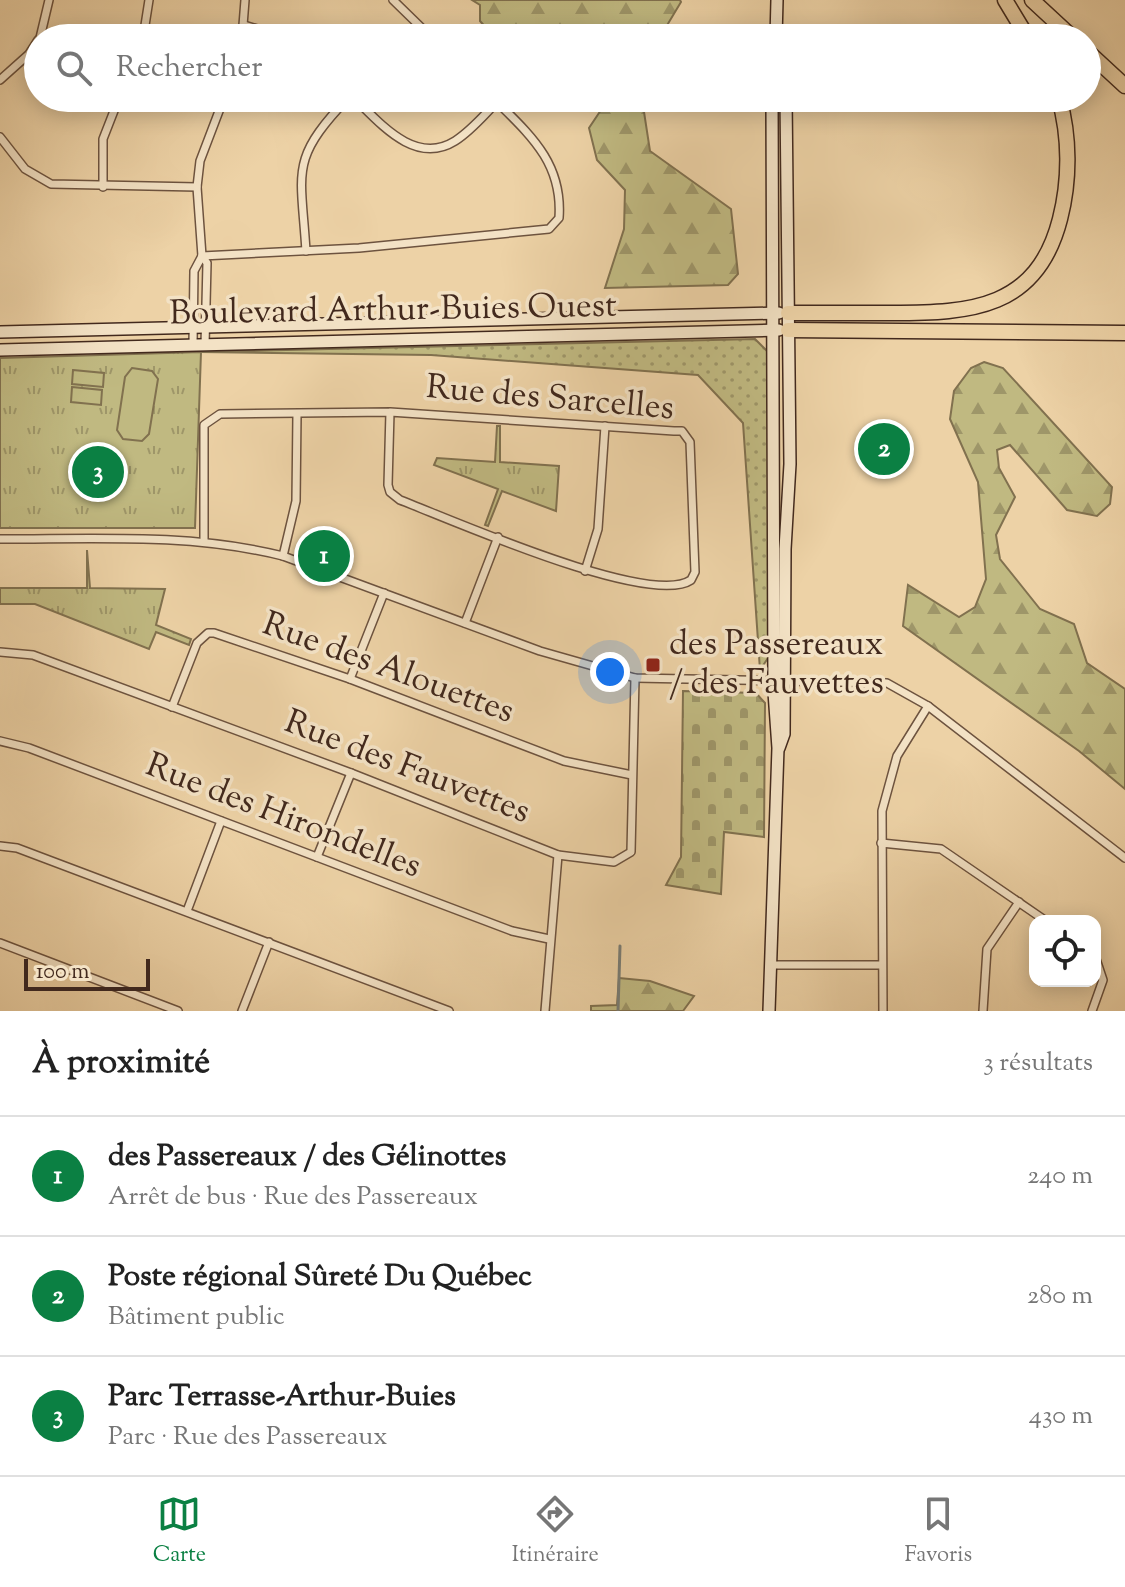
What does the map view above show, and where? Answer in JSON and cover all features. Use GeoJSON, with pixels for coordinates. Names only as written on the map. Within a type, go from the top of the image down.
{"type":"FeatureCollection","features":[{"type":"Feature","properties":{"kind":"highway"},"geometry":{"type":"LineString","coordinates":[[1005,0],[1020,24]]}},
{"type":"Feature","properties":{"kind":"highway"},"geometry":{"type":"LineString","coordinates":[[1032,0],[1058,24]]}},
{"type":"Feature","properties":{"kind":"highway"},"geometry":{"type":"LineString","coordinates":[[1101,64],[1125,86]]}},
{"type":"Feature","properties":{"kind":"highway"},"geometry":{"type":"LineString","coordinates":[[781,313],[953,313],[1011,294],[1032,277],[1046,257],[1066,197],[1068,156],[1061,112]]}},
{"type":"Feature","properties":{"kind":"highway"},"geometry":{"type":"LineString","coordinates":[[781,330],[1125,333]]}},
{"type":"Feature","properties":{"kind":"street"},"geometry":{"type":"LineString","coordinates":[[43,24],[49,0]]}},
{"type":"Feature","properties":{"kind":"street"},"geometry":{"type":"LineString","coordinates":[[145,24],[149,0]]}},
{"type":"Feature","properties":{"kind":"street"},"geometry":{"type":"LineString","coordinates":[[244,24],[245,0]]}},
{"type":"Feature","properties":{"kind":"street"},"geometry":{"type":"LineString","coordinates":[[393,0],[418,24]]}},
{"type":"Feature","properties":{"kind":"street"},"geometry":{"type":"LineString","coordinates":[[0,80],[24,58]]}},
{"type":"Feature","properties":{"kind":"street"},"geometry":{"type":"LineString","coordinates":[[103,187],[103,139],[114,112]]}},
{"type":"Feature","properties":{"kind":"street"},"geometry":{"type":"LineString","coordinates":[[199,344],[207,263],[202,256],[197,187],[202,150],[218,112]]}},
{"type":"Feature","properties":{"kind":"street"},"geometry":{"type":"LineString","coordinates":[[306,251],[301,168],[304,154],[312,137],[337,112]]}},
{"type":"Feature","properties":{"kind":"street"},"geometry":{"type":"LineString","coordinates":[[368,112],[406,143],[433,148],[456,141],[484,112]]}},
{"type":"Feature","properties":{"kind":"street"},"geometry":{"type":"LineString","coordinates":[[200,326],[195,264],[202,256],[306,251],[541,231],[554,226],[560,204],[555,173],[541,146],[507,112]]}},
{"type":"Feature","properties":{"kind":"street"},"geometry":{"type":"LineString","coordinates":[[773,112],[781,313]]}},
{"type":"Feature","properties":{"kind":"street"},"geometry":{"type":"LineString","coordinates":[[769,1011],[778,748],[784,734],[779,682],[790,464],[781,330],[786,112]]}},
{"type":"Feature","properties":{"kind":"street"},"geometry":{"type":"LineString","coordinates":[[0,137],[25,169],[42,181],[103,187],[197,187]]}},
{"type":"Feature","properties":{"kind":"street","name":"Boulevard Arthur-Buies Ouest"},"geometry":{"type":"LineString","coordinates":[[0,332],[603,320],[781,313]]}},
{"type":"Feature","properties":{"kind":"street","name":"Boulevard Arthur-Buies Ouest"},"geometry":{"type":"LineString","coordinates":[[0,350],[781,330]]}},
{"type":"Feature","properties":{"kind":"street","name":"Rue des Sarcelles"},"geometry":{"type":"LineString","coordinates":[[204,540],[204,425],[220,414],[390,412],[682,431],[687,436],[695,572],[691,580],[673,587],[585,571],[394,497],[388,485],[390,412]]}},
{"type":"Feature","properties":{"kind":"street"},"geometry":{"type":"LineString","coordinates":[[283,556],[296,501],[297,414]]}},
{"type":"Feature","properties":{"kind":"street"},"geometry":{"type":"LineString","coordinates":[[585,571],[598,529],[605,426]]}},
{"type":"Feature","properties":{"kind":"street"},"geometry":{"type":"LineString","coordinates":[[465,623],[498,537]]}},
{"type":"Feature","properties":{"kind":"street"},"geometry":{"type":"LineString","coordinates":[[0,539],[204,540],[283,556],[540,651],[635,678],[887,683],[928,706],[1125,858]]}},
{"type":"Feature","properties":{"kind":"street"},"geometry":{"type":"LineString","coordinates":[[350,679],[384,593]]}},
{"type":"Feature","properties":{"kind":"street","name":"Rue des Alouettes"},"geometry":{"type":"LineString","coordinates":[[172,707],[197,643],[208,633],[350,679],[564,761],[632,775]]}},
{"type":"Feature","properties":{"kind":"street","name":"Rue des Fauvettes"},"geometry":{"type":"LineString","coordinates":[[0,652],[33,655],[351,773],[558,855],[614,862],[631,852],[635,678]]}},
{"type":"Feature","properties":{"kind":"street"},"geometry":{"type":"LineString","coordinates":[[883,1011],[882,811],[890,777],[908,736],[928,706]]}},
{"type":"Feature","properties":{"kind":"street","name":"Rue des Hirondelles"},"geometry":{"type":"LineString","coordinates":[[0,741],[29,748],[512,931],[549,939]]}},
{"type":"Feature","properties":{"kind":"street"},"geometry":{"type":"LineString","coordinates":[[317,857],[351,773]]}},
{"type":"Feature","properties":{"kind":"street"},"geometry":{"type":"LineString","coordinates":[[187,911],[221,821]]}},
{"type":"Feature","properties":{"kind":"street"},"geometry":{"type":"LineString","coordinates":[[881,843],[941,849],[1037,915]]}},
{"type":"Feature","properties":{"kind":"street"},"geometry":{"type":"LineString","coordinates":[[0,846],[17,848],[449,1011]]}},
{"type":"Feature","properties":{"kind":"street"},"geometry":{"type":"LineString","coordinates":[[545,1011],[558,855]]}},
{"type":"Feature","properties":{"kind":"street"},"geometry":{"type":"LineString","coordinates":[[983,1011],[987,949],[1019,902]]}},
{"type":"Feature","properties":{"kind":"street"},"geometry":{"type":"LineString","coordinates":[[242,1011],[269,942]]}},
{"type":"Feature","properties":{"kind":"street"},"geometry":{"type":"LineString","coordinates":[[0,943],[178,1011]]}},
{"type":"Feature","properties":{"kind":"street"},"geometry":{"type":"LineString","coordinates":[[770,965],[881,965]]}},
{"type":"Feature","properties":{"kind":"street"},"geometry":{"type":"LineString","coordinates":[[1092,1011],[1101,987]]}},
{"type":"Feature","properties":{"kind":"green space"},"geometry":{"type":"Polygon","coordinates":[[[472,0],[681,2],[668,24],[483,24],[480,5],[472,0]]]}},
{"type":"Feature","properties":{"kind":"green space"},"geometry":{"type":"Polygon","coordinates":[[[600,112],[644,112],[650,151],[731,209],[738,274],[728,285],[605,288],[624,229],[625,190],[597,160],[589,128],[600,112]]]}},
{"type":"Feature","properties":{"kind":"green space"},"geometry":{"type":"Polygon","coordinates":[[[755,339],[768,352],[770,655],[760,670],[743,423],[698,375],[431,355],[201,352],[755,339]]]}},
{"type":"Feature","properties":{"kind":"green space"},"geometry":{"type":"Polygon","coordinates":[[[201,352],[195,528],[0,528],[0,358],[201,352]]]}},
{"type":"Feature","properties":{"kind":"green space"},"geometry":{"type":"Polygon","coordinates":[[[984,362],[1003,368],[1112,487],[1110,504],[1097,516],[1067,510],[1010,445],[997,450],[999,468],[1015,497],[996,535],[1000,559],[1040,609],[1074,624],[1087,663],[1125,689],[1125,789],[1079,751],[903,626],[908,585],[959,617],[975,607],[986,579],[978,482],[950,419],[954,391],[971,368],[984,362]]]}},
{"type":"Feature","properties":{"kind":"green space"},"geometry":{"type":"Polygon","coordinates":[[[132,368],[152,371],[158,379],[149,434],[142,441],[123,439],[117,430],[125,377],[132,368]]]}},
{"type":"Feature","properties":{"kind":"green space"},"geometry":{"type":"Polygon","coordinates":[[[73,370],[104,373],[103,387],[72,384],[73,370]]]}},
{"type":"Feature","properties":{"kind":"green space"},"geometry":{"type":"Polygon","coordinates":[[[72,387],[102,390],[101,405],[71,402],[72,387]]]}},
{"type":"Feature","properties":{"kind":"green space"},"geometry":{"type":"Polygon","coordinates":[[[497,426],[500,426],[500,462],[559,466],[556,511],[502,491],[488,526],[485,525],[498,489],[434,465],[437,458],[495,462],[497,426]]]}},
{"type":"Feature","properties":{"kind":"green space"},"geometry":{"type":"Polygon","coordinates":[[[87,550],[90,588],[165,589],[156,625],[191,639],[189,645],[156,632],[149,649],[35,604],[0,604],[0,588],[87,588],[87,550]]]}},
{"type":"Feature","properties":{"kind":"green space"},"geometry":{"type":"Polygon","coordinates":[[[683,691],[756,693],[765,703],[764,837],[724,832],[721,894],[666,885],[681,857],[683,691]]]}},
{"type":"Feature","properties":{"kind":"green space"},"geometry":{"type":"Polygon","coordinates":[[[619,978],[650,981],[694,996],[683,1011],[591,1011],[591,1006],[617,1005],[619,978]]]}},
{"type":"Feature","properties":{"kind":"waterway"},"geometry":{"type":"LineString","coordinates":[[618,1011],[620,946]]}},
{"type":"Feature","properties":{"kind":"place","name":"Poste régional Sûreté Du Québec"},"geometry":{"type":"Point","coordinates":[884,449]}},
{"type":"Feature","properties":{"kind":"place","name":"Parc Terrasse-Arthur-Buies"},"geometry":{"type":"Point","coordinates":[98,472]}},
{"type":"Feature","properties":{"kind":"place","name":"des Passereaux / des Gélinottes"},"geometry":{"type":"Point","coordinates":[324,556]}},
{"type":"Feature","properties":{"kind":"place","name":"des Passereaux / des Fauvettes"},"geometry":{"type":"Point","coordinates":[653,665]}}]}
